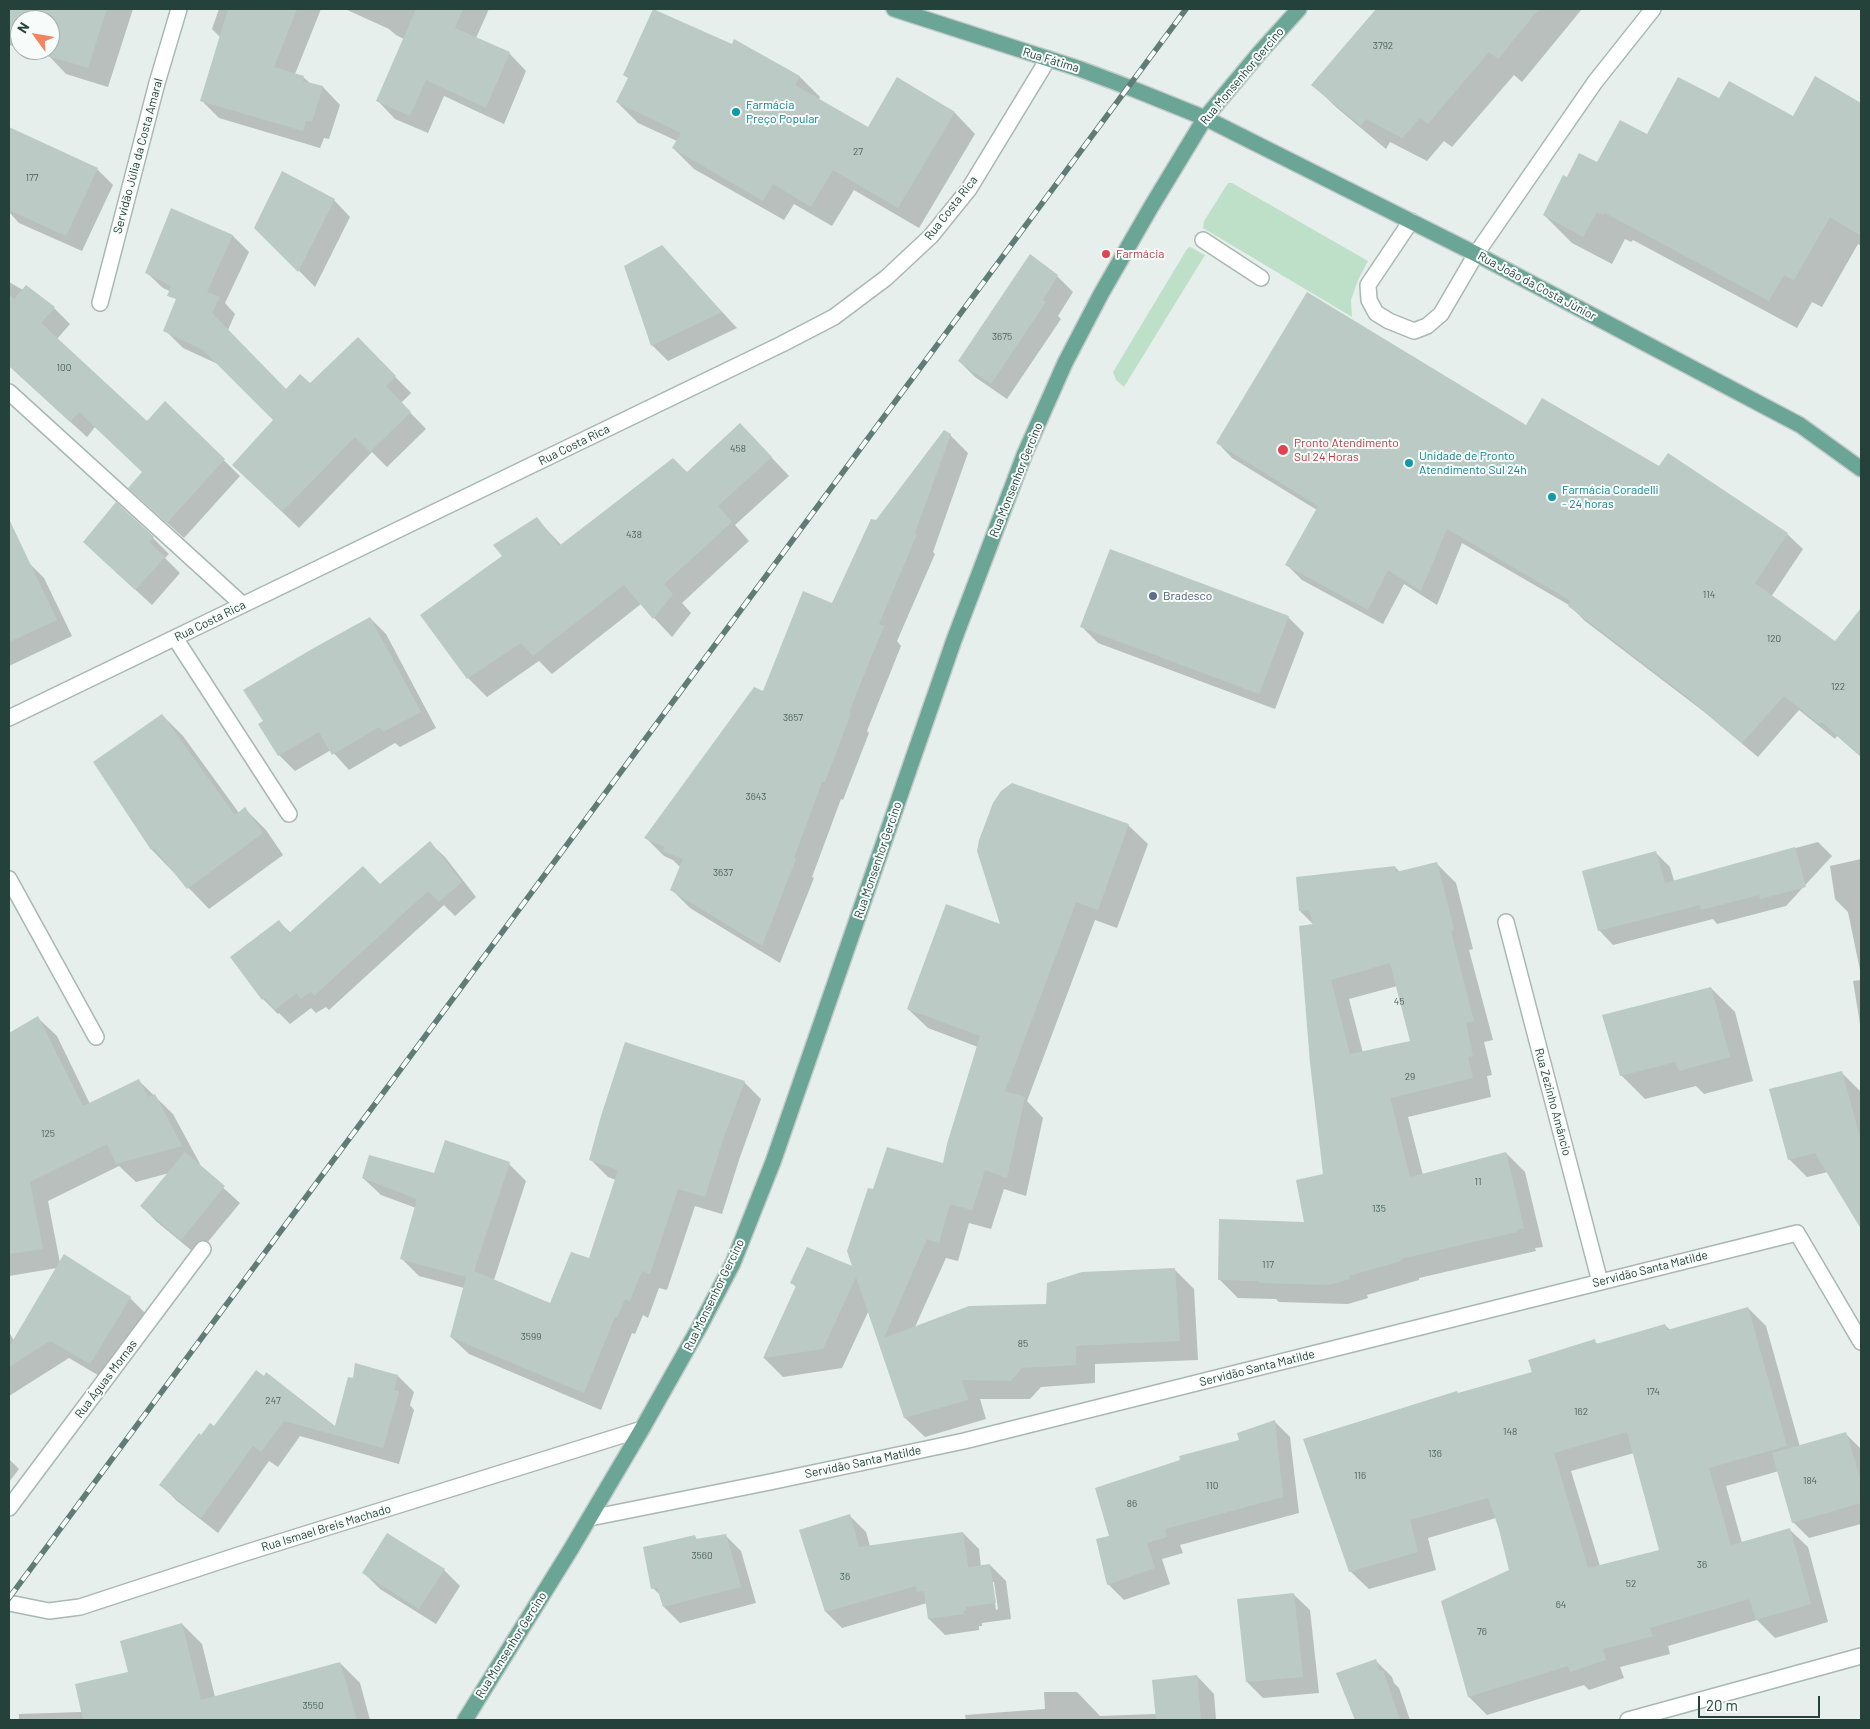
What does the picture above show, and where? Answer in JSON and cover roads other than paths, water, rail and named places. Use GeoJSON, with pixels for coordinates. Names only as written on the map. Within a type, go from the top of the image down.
{"type":"FeatureCollection","features":[{"type":"Feature","properties":{"kind":"main road","name":"Rua Fátima"},"geometry":{"type":"LineString","coordinates":[[894,9],[1128,86],[1205,118]]}},
{"type":"Feature","properties":{"kind":"main road","name":"Rua Monsenhor Gercino"},"geometry":{"type":"LineString","coordinates":[[465,1720],[590,1518],[642,1429],[700,1326],[732,1263],[773,1162],[954,640],[1025,453],[1065,363],[1101,294],[1205,118],[1299,9]]}},
{"type":"Feature","properties":{"kind":"main road","name":"Rua João da Costa Júnior"},"geometry":{"type":"LineString","coordinates":[[1205,118],[1476,254],[1800,425],[1861,468]]}},
{"type":"Feature","properties":{"kind":"street","name":"Servidão Júlia da Costa Amaral"},"geometry":{"type":"LineString","coordinates":[[100,303],[157,83],[179,9]]}},
{"type":"Feature","properties":{"kind":"street"},"geometry":{"type":"LineString","coordinates":[[1411,221],[1368,285],[1369,300],[1376,313],[1389,322],[1414,331],[1427,326],[1441,314],[1476,254],[1595,82],[1653,9]]}},
{"type":"Feature","properties":{"kind":"street","name":"Rua Costa Rica"},"geometry":{"type":"LineString","coordinates":[[9,718],[782,344],[834,317],[886,278],[930,236],[969,189],[1048,59]]}},
{"type":"Feature","properties":{"kind":"street"},"geometry":{"type":"LineString","coordinates":[[1203,240],[1262,278]]}},
{"type":"Feature","properties":{"kind":"street"},"geometry":{"type":"LineString","coordinates":[[9,392],[243,605]]}},
{"type":"Feature","properties":{"kind":"street"},"geometry":{"type":"LineString","coordinates":[[174,638],[289,814]]}},
{"type":"Feature","properties":{"kind":"street"},"geometry":{"type":"LineString","coordinates":[[9,879],[96,1037]]}},
{"type":"Feature","properties":{"kind":"street","name":"Rua Zezinho Amâncio"},"geometry":{"type":"LineString","coordinates":[[1506,922],[1600,1282]]}},
{"type":"Feature","properties":{"kind":"street","name":"Servidão Santa Matilde"},"geometry":{"type":"LineString","coordinates":[[590,1518],[964,1441],[1797,1233],[1861,1342]]}},
{"type":"Feature","properties":{"kind":"street","name":"Rua Águas Mornas"},"geometry":{"type":"LineString","coordinates":[[9,1508],[203,1249]]}},
{"type":"Feature","properties":{"kind":"street","name":"Rua Ismael Breis Machado"},"geometry":{"type":"LineString","coordinates":[[9,1603],[48,1611],[80,1607],[245,1553],[642,1429]]}},
{"type":"Feature","properties":{"kind":"street"},"geometry":{"type":"LineString","coordinates":[[1628,1720],[1861,1656]]}},
{"type":"Feature","properties":{"kind":"railway"},"geometry":{"type":"LineString","coordinates":[[9,1598],[1186,9]]}},
{"type":"Feature","properties":{"kind":"place","name":"Farmácia Preço Popular"},"geometry":{"type":"Point","coordinates":[736,112]}},
{"type":"Feature","properties":{"kind":"place","name":"Farmácia"},"geometry":{"type":"Point","coordinates":[1106,254]}},
{"type":"Feature","properties":{"kind":"place","name":"Pronto Atendimento Sul 24 Horas"},"geometry":{"type":"Point","coordinates":[1283,450]}},
{"type":"Feature","properties":{"kind":"place","name":"Unidade de Pronto Atendimento Sul 24h"},"geometry":{"type":"Point","coordinates":[1409,463]}},
{"type":"Feature","properties":{"kind":"place","name":"Farmácia Coradelli - 24 horas"},"geometry":{"type":"Point","coordinates":[1552,497]}},
{"type":"Feature","properties":{"kind":"place","name":"Bradesco"},"geometry":{"type":"Point","coordinates":[1153,596]}}]}
